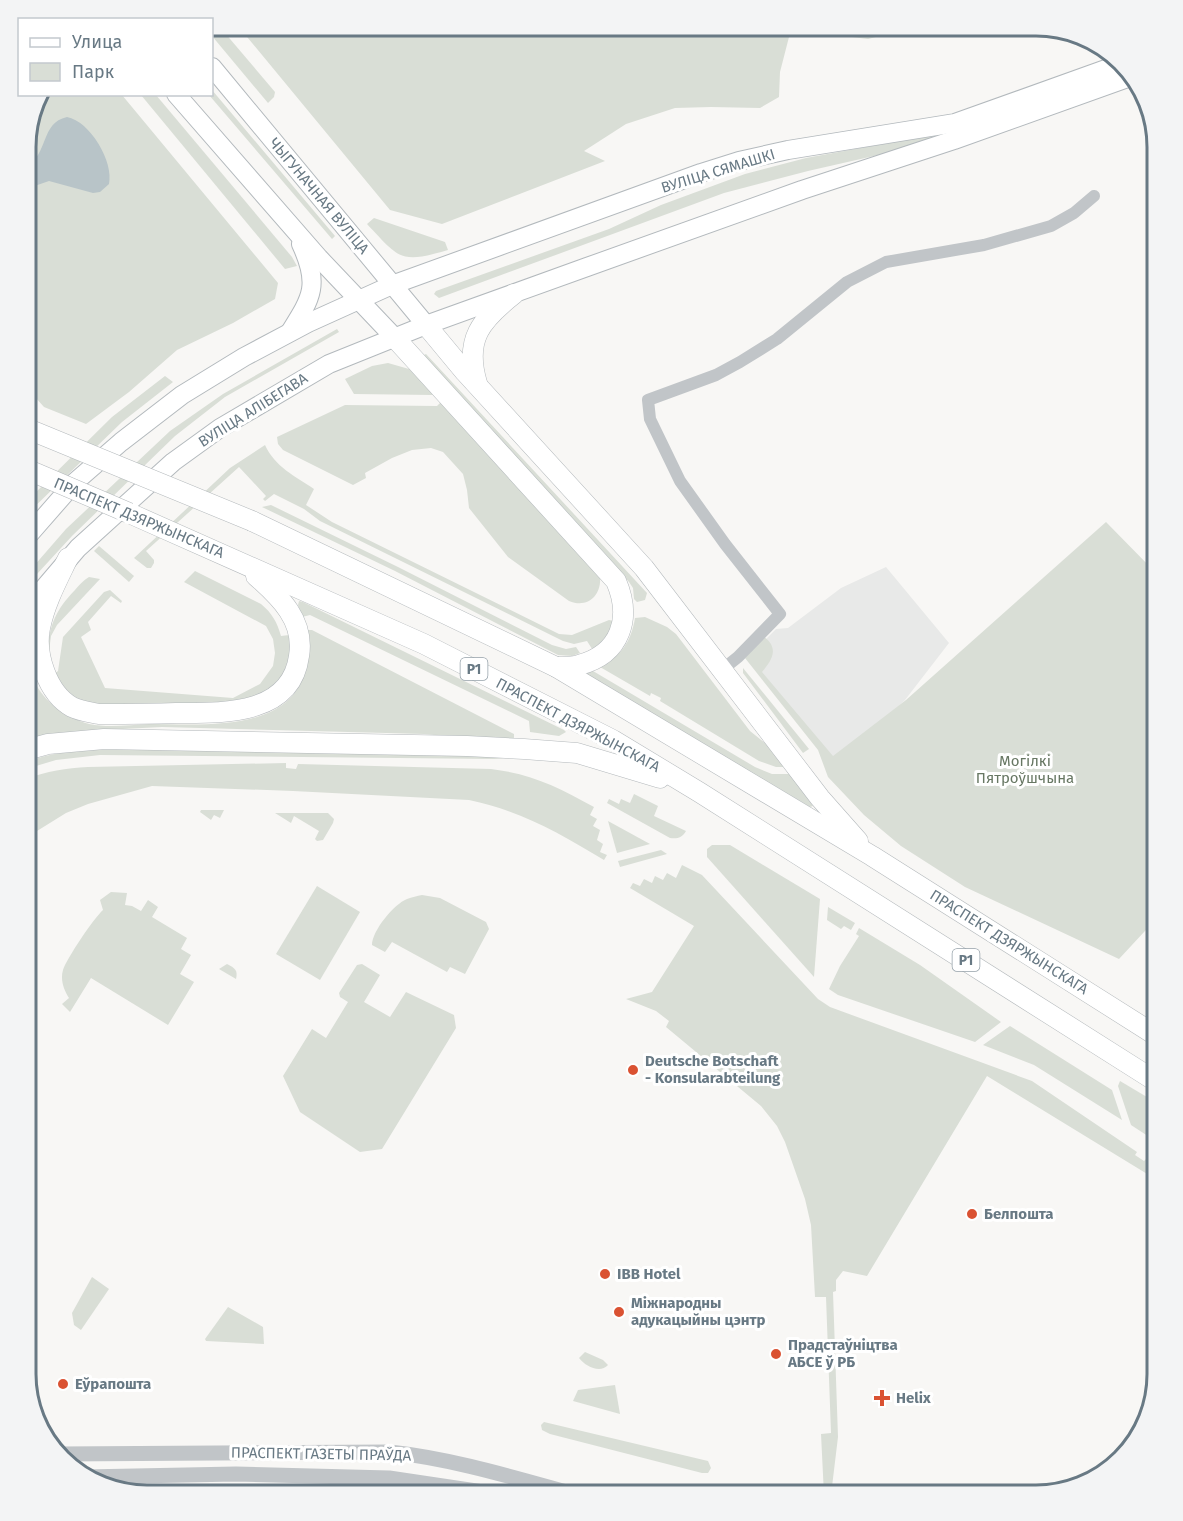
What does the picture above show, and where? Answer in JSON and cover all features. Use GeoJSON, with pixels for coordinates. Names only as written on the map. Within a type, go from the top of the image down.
{"type":"FeatureCollection","features":[{"type":"Feature","properties":{"kind":"main road","name":"ВУЛІЦА СЯМАШКІ"},"geometry":{"type":"LineString","coordinates":[[359,301],[392,285],[739,161],[788,150],[955,123],[1112,67]]}},
{"type":"Feature","properties":{"kind":"main road","name":"ЧЫГУНАЧНАЯ ВУЛІЦА"},"geometry":{"type":"LineString","coordinates":[[213,68],[426,325]]}},
{"type":"Feature","properties":{"kind":"main road"},"geometry":{"type":"LineString","coordinates":[[394,337],[802,190],[954,140],[1124,79]]}},
{"type":"Feature","properties":{"kind":"main road"},"geometry":{"type":"LineString","coordinates":[[178,96],[294,230],[616,581],[624,607],[621,628],[615,642],[592,660],[578,665],[556,667]]}},
{"type":"Feature","properties":{"kind":"main road"},"geometry":{"type":"LineString","coordinates":[[289,333],[308,302],[312,290],[309,260],[294,230]]}},
{"type":"Feature","properties":{"kind":"main road"},"geometry":{"type":"LineString","coordinates":[[477,386],[472,365],[474,338],[483,321],[514,294]]}},
{"type":"Feature","properties":{"kind":"main road"},"geometry":{"type":"LineString","coordinates":[[36,527],[75,482],[121,442],[182,395],[289,333],[359,301]]}},
{"type":"Feature","properties":{"kind":"main road","name":"Р1"},"geometry":{"type":"LineString","coordinates":[[426,325],[477,386],[644,568],[820,798],[872,856]]}},
{"type":"Feature","properties":{"kind":"main road","name":"ВУЛІЦА АЛІБЕГАВА"},"geometry":{"type":"LineString","coordinates":[[36,597],[68,558],[173,462],[220,428],[329,363],[394,337]]}},
{"type":"Feature","properties":{"kind":"main road","name":"ПРАСПЕКТ ДЗЯРЖЫНСКАГА"},"geometry":{"type":"LineString","coordinates":[[36,432],[252,521],[556,667],[872,856],[1147,1029]]}},
{"type":"Feature","properties":{"kind":"main road","name":"ПРАСПЕКТ ДЗЯРЖЫНСКАГА"},"geometry":{"type":"LineString","coordinates":[[36,473],[424,644],[613,740],[1147,1075]]}},
{"type":"Feature","properties":{"kind":"main road"},"geometry":{"type":"LineString","coordinates":[[68,558],[50,595],[43,616],[40,630],[41,658],[52,686],[62,700],[82,711],[99,714],[240,711],[269,700],[282,692],[292,679],[298,664],[300,650],[296,621],[273,591],[240,562]]}},
{"type":"Feature","properties":{"kind":"main road"},"geometry":{"type":"LineString","coordinates":[[36,747],[104,739],[524,749],[577,753],[632,768],[699,792]]}},
{"type":"Feature","properties":{"kind":"street"},"geometry":{"type":"LineString","coordinates":[[723,669],[780,614],[725,544],[681,481],[650,419],[648,400],[716,375],[740,362],[777,339],[846,282],[886,262],[984,245],[1051,226],[1074,213],[1094,196]]}},
{"type":"Feature","properties":{"kind":"street","name":"ПРАСПЕКТ ГАЗЕТЫ ПРАЎДА"},"geometry":{"type":"LineString","coordinates":[[71,1454],[390,1452],[458,1462],[538,1485]]}},
{"type":"Feature","properties":{"kind":"street","name":"ПРАСПЕКТ ГАЗЕТЫ ПРАЎДА"},"geometry":{"type":"LineString","coordinates":[[104,1477],[236,1474],[389,1478],[433,1485]]}},
{"type":"Feature","properties":{"kind":"shaded area"},"geometry":{"type":"Polygon","coordinates":[[[67,117],[76,120],[92,134],[104,154],[110,175],[109,184],[100,192],[93,193],[49,181],[36,186],[36,157],[48,132],[58,120],[67,117]]]}},
{"type":"Feature","properties":{"kind":"shaded area"},"geometry":{"type":"Polygon","coordinates":[[[886,567],[949,643],[905,700],[836,769],[751,662],[765,640],[776,629],[788,628],[841,588],[886,567]]]}},
{"type":"Feature","properties":{"kind":"green space"},"geometry":{"type":"Polygon","coordinates":[[[213,36],[227,36],[275,92],[274,97],[268,103],[213,36]]]}},
{"type":"Feature","properties":{"kind":"green space"},"geometry":{"type":"Polygon","coordinates":[[[246,36],[792,36],[789,37],[780,72],[779,97],[760,108],[675,108],[626,124],[584,151],[605,161],[442,224],[390,210],[246,36]]]}},
{"type":"Feature","properties":{"kind":"green space"},"geometry":{"type":"Polygon","coordinates":[[[844,36],[880,36],[868,39],[844,36]]]}},
{"type":"Feature","properties":{"kind":"green space"},"geometry":{"type":"Polygon","coordinates":[[[213,91],[335,236],[332,239],[210,96],[213,96],[213,91]]]}},
{"type":"Feature","properties":{"kind":"green space"},"geometry":{"type":"Polygon","coordinates":[[[48,96],[123,96],[278,283],[275,299],[233,323],[177,350],[129,392],[86,424],[44,407],[36,398],[36,140],[38,125],[48,96]]]}},
{"type":"Feature","properties":{"kind":"green space"},"geometry":{"type":"Polygon","coordinates":[[[142,96],[157,96],[292,257],[297,266],[285,269],[142,96]]]}},
{"type":"Feature","properties":{"kind":"green space"},"geometry":{"type":"Polygon","coordinates":[[[942,133],[943,135],[887,153],[724,193],[439,298],[434,294],[436,291],[609,229],[661,205],[745,174],[806,158],[942,133]]]}},
{"type":"Feature","properties":{"kind":"green space"},"geometry":{"type":"Polygon","coordinates":[[[374,218],[445,242],[448,250],[420,257],[402,255],[387,245],[367,224],[374,218]]]}},
{"type":"Feature","properties":{"kind":"green space"},"geometry":{"type":"Polygon","coordinates":[[[337,329],[339,332],[225,397],[175,436],[72,536],[36,575],[36,564],[66,529],[170,431],[223,394],[337,329]]]}},
{"type":"Feature","properties":{"kind":"green space"},"geometry":{"type":"Polygon","coordinates":[[[426,354],[647,593],[645,600],[637,602],[634,599],[633,588],[629,582],[422,356],[426,354]]]}},
{"type":"Feature","properties":{"kind":"green space"},"geometry":{"type":"Polygon","coordinates":[[[388,363],[409,369],[435,392],[432,395],[354,394],[345,379],[372,366],[388,363]]]}},
{"type":"Feature","properties":{"kind":"green space"},"geometry":{"type":"Polygon","coordinates":[[[165,376],[173,382],[122,422],[36,505],[36,492],[112,417],[165,376]]]}},
{"type":"Feature","properties":{"kind":"green space"},"geometry":{"type":"Polygon","coordinates":[[[441,402],[600,576],[599,589],[592,599],[582,603],[569,601],[508,557],[469,508],[463,474],[443,452],[431,448],[412,450],[365,473],[366,478],[353,485],[283,450],[278,444],[277,437],[345,405],[437,406],[441,402]]]}},
{"type":"Feature","properties":{"kind":"green space"},"geometry":{"type":"Polygon","coordinates":[[[265,445],[280,465],[314,489],[306,505],[332,522],[559,634],[572,635],[609,620],[614,621],[616,625],[594,652],[587,641],[574,644],[563,641],[320,521],[304,509],[274,494],[265,501],[263,499],[266,496],[239,467],[146,551],[154,560],[151,568],[147,568],[134,558],[230,468],[265,445]]]}},
{"type":"Feature","properties":{"kind":"green space"},"geometry":{"type":"Polygon","coordinates":[[[271,505],[552,645],[566,649],[576,647],[580,653],[572,656],[558,655],[395,571],[262,507],[271,505]]]}},
{"type":"Feature","properties":{"kind":"green space","name":"Могілкі Пятроўшчына"},"geometry":{"type":"Polygon","coordinates":[[[1106,522],[1147,564],[1147,929],[1119,959],[965,887],[901,846],[864,815],[828,777],[818,750],[745,658],[763,636],[768,640],[773,654],[762,672],[833,756],[906,700],[1106,522]]]}},
{"type":"Feature","properties":{"kind":"green space"},"geometry":{"type":"Polygon","coordinates":[[[99,546],[134,576],[129,582],[94,551],[99,546]]]}},
{"type":"Feature","properties":{"kind":"green space"},"geometry":{"type":"Polygon","coordinates":[[[195,571],[261,604],[274,618],[281,636],[289,635],[290,658],[286,669],[273,687],[264,695],[253,700],[231,705],[84,705],[66,695],[54,674],[58,671],[63,637],[104,592],[110,590],[122,601],[121,603],[111,596],[88,622],[91,630],[81,637],[105,688],[233,698],[260,684],[273,666],[275,653],[273,639],[266,626],[184,582],[195,571]]]}},
{"type":"Feature","properties":{"kind":"green space"},"geometry":{"type":"Polygon","coordinates":[[[89,577],[100,579],[57,625],[51,636],[47,652],[50,633],[58,611],[78,586],[89,577]]]}},
{"type":"Feature","properties":{"kind":"green space"},"geometry":{"type":"Polygon","coordinates":[[[299,601],[566,732],[559,736],[530,732],[529,721],[310,615],[302,617],[299,601]]]}},
{"type":"Feature","properties":{"kind":"green space"},"geometry":{"type":"Polygon","coordinates":[[[645,617],[667,627],[676,634],[750,731],[771,748],[785,767],[776,767],[759,761],[660,701],[661,698],[651,693],[650,696],[600,667],[614,658],[624,647],[631,634],[635,618],[645,617]]]}},
{"type":"Feature","properties":{"kind":"green space"},"geometry":{"type":"Polygon","coordinates":[[[308,630],[312,630],[514,734],[514,742],[424,734],[162,727],[103,730],[36,740],[36,684],[43,695],[64,713],[96,725],[225,723],[264,715],[280,707],[300,685],[308,660],[308,630]]]}},
{"type":"Feature","properties":{"kind":"green space"},"geometry":{"type":"Polygon","coordinates":[[[743,668],[809,749],[803,753],[743,673],[743,668]]]}},
{"type":"Feature","properties":{"kind":"green space"},"geometry":{"type":"Polygon","coordinates":[[[593,671],[755,767],[772,774],[790,774],[813,806],[810,807],[585,675],[593,671]]]}},
{"type":"Feature","properties":{"kind":"green space"},"geometry":{"type":"Polygon","coordinates":[[[101,748],[494,751],[512,757],[495,759],[100,755],[56,760],[36,766],[36,759],[101,748]]]}},
{"type":"Feature","properties":{"kind":"green space"},"geometry":{"type":"Polygon","coordinates":[[[286,763],[286,768],[296,769],[298,764],[506,771],[532,778],[594,807],[590,815],[597,819],[593,826],[600,830],[597,840],[603,844],[600,852],[607,855],[604,860],[523,817],[469,800],[293,791],[152,786],[88,804],[66,813],[36,831],[36,776],[64,769],[286,763]]]}},
{"type":"Feature","properties":{"kind":"green space"},"geometry":{"type":"Polygon","coordinates":[[[634,794],[658,806],[654,816],[686,831],[679,838],[670,838],[607,803],[609,799],[619,804],[621,799],[630,803],[634,794]]]}},
{"type":"Feature","properties":{"kind":"green space"},"geometry":{"type":"Polygon","coordinates":[[[201,810],[224,810],[220,818],[214,815],[211,820],[200,812],[201,810]]]}},
{"type":"Feature","properties":{"kind":"green space"},"geometry":{"type":"Polygon","coordinates":[[[275,813],[328,813],[334,819],[323,840],[317,841],[315,839],[319,831],[294,816],[291,823],[275,813]]]}},
{"type":"Feature","properties":{"kind":"green space"},"geometry":{"type":"Polygon","coordinates":[[[608,821],[650,844],[617,853],[608,821]]]}},
{"type":"Feature","properties":{"kind":"green space"},"geometry":{"type":"Polygon","coordinates":[[[712,845],[730,845],[820,899],[814,977],[707,857],[707,849],[712,845]]]}},
{"type":"Feature","properties":{"kind":"green space"},"geometry":{"type":"Polygon","coordinates":[[[661,850],[667,854],[620,867],[618,861],[661,850]]]}},
{"type":"Feature","properties":{"kind":"green space"},"geometry":{"type":"Polygon","coordinates":[[[682,865],[702,875],[818,999],[830,1007],[1032,1081],[1137,1152],[1135,1155],[1144,1161],[1147,1158],[1147,1174],[987,1076],[867,1276],[843,1271],[836,1280],[836,1291],[833,1292],[838,1437],[832,1485],[824,1485],[821,1434],[831,1433],[826,1297],[815,1297],[811,1225],[805,1199],[785,1142],[777,1126],[761,1106],[666,1027],[669,1021],[656,1011],[626,999],[652,992],[694,926],[630,888],[633,883],[640,886],[644,879],[652,883],[655,876],[663,880],[667,873],[676,878],[682,865]]]}},
{"type":"Feature","properties":{"kind":"green space"},"geometry":{"type":"Polygon","coordinates":[[[317,886],[360,912],[320,980],[276,954],[317,886]]]}},
{"type":"Feature","properties":{"kind":"green space"},"geometry":{"type":"Polygon","coordinates":[[[111,892],[127,893],[125,905],[141,911],[148,900],[158,907],[152,917],[187,938],[181,949],[191,955],[180,974],[194,982],[168,1025],[91,978],[70,1012],[62,1004],[69,998],[63,985],[63,970],[81,938],[103,910],[100,900],[111,892]]]}},
{"type":"Feature","properties":{"kind":"green space"},"geometry":{"type":"Polygon","coordinates":[[[422,895],[440,898],[486,922],[489,929],[465,974],[450,967],[447,972],[392,942],[385,952],[372,945],[376,933],[390,912],[407,899],[422,895]]]}},
{"type":"Feature","properties":{"kind":"green space"},"geometry":{"type":"Polygon","coordinates":[[[828,907],[855,923],[851,930],[844,926],[841,929],[827,920],[828,907]]]}},
{"type":"Feature","properties":{"kind":"green space"},"geometry":{"type":"Polygon","coordinates":[[[859,928],[920,965],[1001,1022],[975,1042],[838,995],[829,989],[859,936],[856,934],[859,928]]]}},
{"type":"Feature","properties":{"kind":"green space"},"geometry":{"type":"Polygon","coordinates":[[[227,964],[237,973],[236,979],[219,969],[227,964]]]}},
{"type":"Feature","properties":{"kind":"green space"},"geometry":{"type":"Polygon","coordinates":[[[362,964],[380,975],[364,1002],[390,1017],[406,992],[454,1015],[456,1028],[382,1149],[360,1152],[300,1112],[283,1076],[312,1029],[326,1038],[348,1002],[340,997],[339,993],[357,965],[362,964]]]}},
{"type":"Feature","properties":{"kind":"green space"},"geometry":{"type":"Polygon","coordinates":[[[1010,1026],[1112,1090],[1122,1120],[1034,1065],[983,1045],[1010,1026]]]}},
{"type":"Feature","properties":{"kind":"green space"},"geometry":{"type":"Polygon","coordinates":[[[1120,1081],[1147,1097],[1147,1135],[1131,1125],[1118,1086],[1120,1081]]]}},
{"type":"Feature","properties":{"kind":"green space"},"geometry":{"type":"Polygon","coordinates":[[[92,1277],[109,1289],[81,1330],[74,1325],[72,1313],[92,1277]]]}},
{"type":"Feature","properties":{"kind":"green space"},"geometry":{"type":"Polygon","coordinates":[[[228,1307],[263,1327],[264,1344],[206,1341],[205,1339],[228,1307]]]}},
{"type":"Feature","properties":{"kind":"green space"},"geometry":{"type":"Polygon","coordinates":[[[585,1352],[603,1360],[608,1365],[597,1369],[585,1364],[579,1358],[585,1352]]]}},
{"type":"Feature","properties":{"kind":"green space"},"geometry":{"type":"Polygon","coordinates":[[[615,1385],[620,1414],[573,1401],[578,1390],[615,1385]]]}},
{"type":"Feature","properties":{"kind":"green space"},"geometry":{"type":"Polygon","coordinates":[[[544,1422],[708,1461],[711,1468],[708,1473],[702,1473],[550,1434],[542,1430],[541,1425],[544,1422]]]}},
{"type":"Feature","properties":{"kind":"place","name":"Deutsche Botschaft - Konsularabteilung"},"geometry":{"type":"Point","coordinates":[633,1070]}},
{"type":"Feature","properties":{"kind":"place","name":"Белпошта"},"geometry":{"type":"Point","coordinates":[972,1214]}},
{"type":"Feature","properties":{"kind":"place","name":"IBB Hotel"},"geometry":{"type":"Point","coordinates":[605,1274]}},
{"type":"Feature","properties":{"kind":"place","name":"Міжнародны адукацыйны цэнтр"},"geometry":{"type":"Point","coordinates":[619,1312]}},
{"type":"Feature","properties":{"kind":"place","name":"Прадстаўніцтва АБСЕ ў РБ"},"geometry":{"type":"Point","coordinates":[776,1354]}},
{"type":"Feature","properties":{"kind":"place","name":"Еўрапошта"},"geometry":{"type":"Point","coordinates":[63,1384]}},
{"type":"Feature","properties":{"kind":"place","name":"Helix"},"geometry":{"type":"Point","coordinates":[882,1398]}}]}
